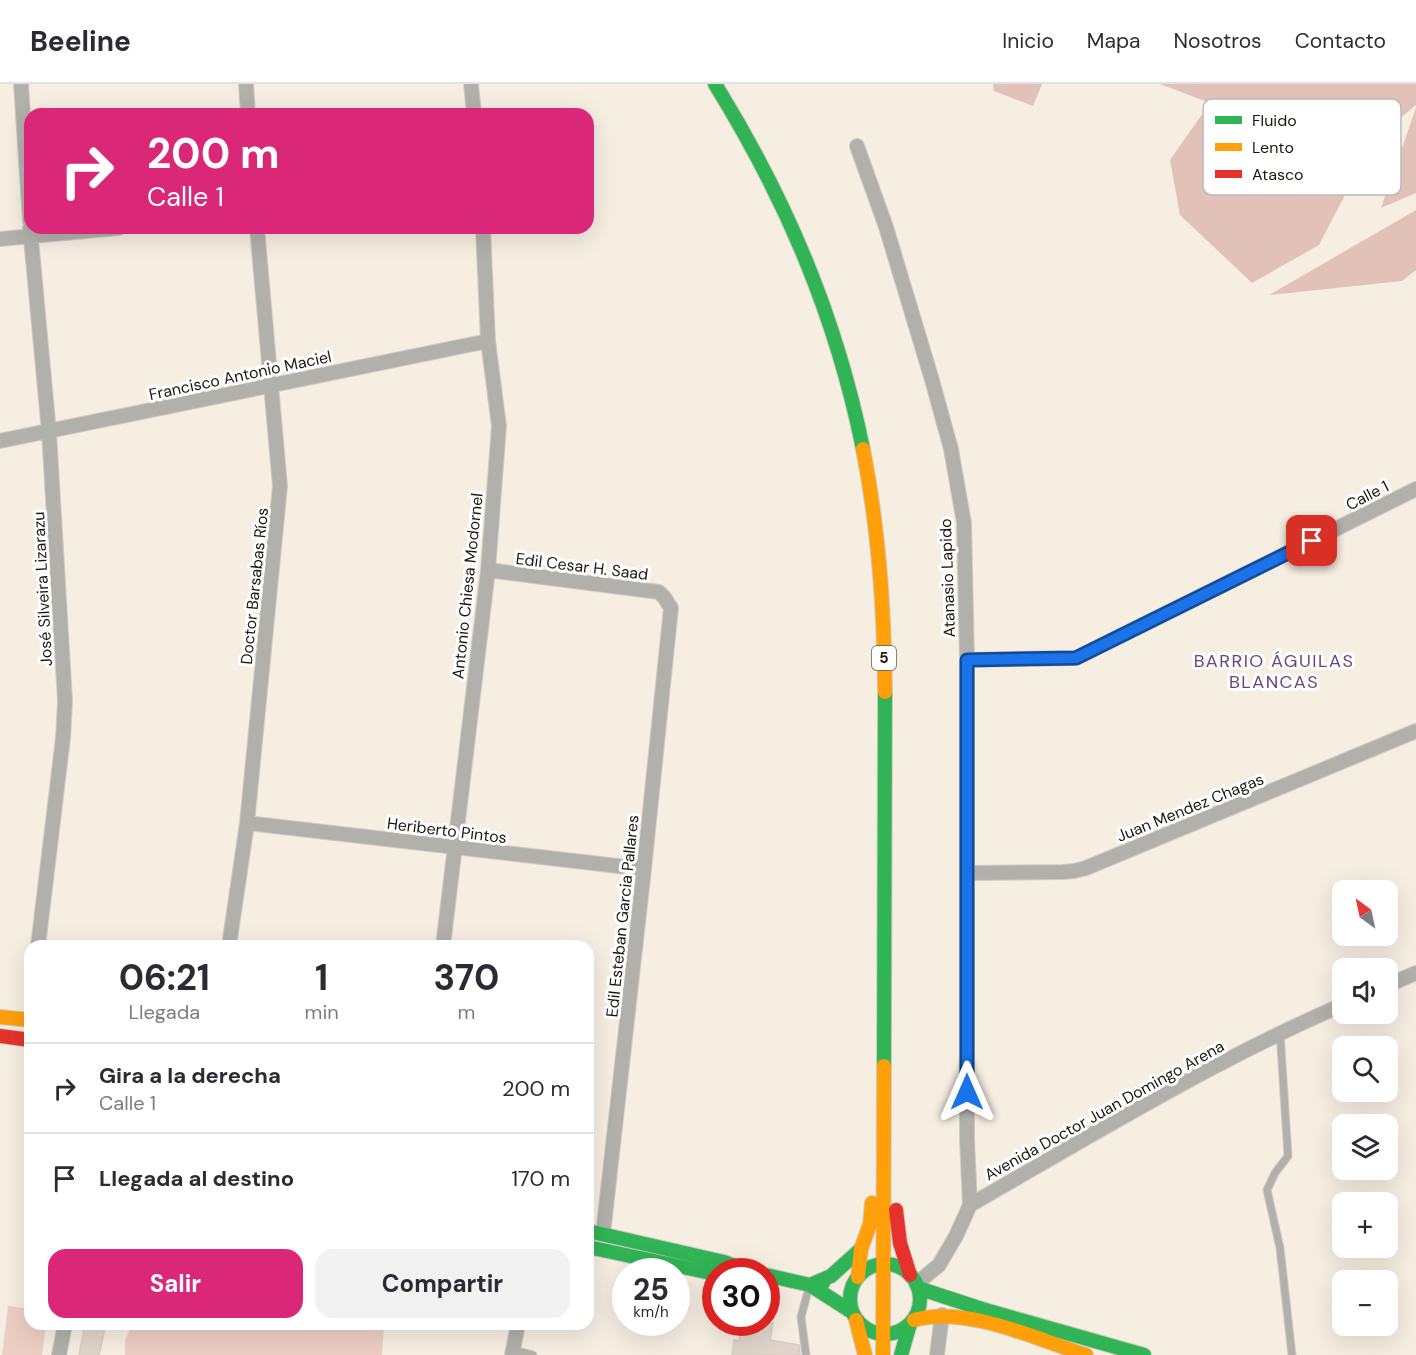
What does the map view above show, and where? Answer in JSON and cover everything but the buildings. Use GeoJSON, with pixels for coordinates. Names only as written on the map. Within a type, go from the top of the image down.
{"type":"FeatureCollection","features":[{"type":"Feature","properties":{"kind":"main road","name":"5"},"geometry":{"type":"LineString","coordinates":[[715,84],[760,162],[804,256],[832,333],[846,376],[867,471],[879,549],[884,623],[884,1355]]}},
{"type":"Feature","properties":{"kind":"main road"},"geometry":{"type":"LineString","coordinates":[[0,1017],[24,1017]]}},
{"type":"Feature","properties":{"kind":"main road"},"geometry":{"type":"LineString","coordinates":[[0,1036],[24,1039]]}},
{"type":"Feature","properties":{"kind":"main road"},"geometry":{"type":"LineString","coordinates":[[858,1277],[861,1249],[870,1224],[874,1186],[884,1157]]}},
{"type":"Feature","properties":{"kind":"main road"},"geometry":{"type":"LineString","coordinates":[[884,1157],[893,1189],[900,1243],[915,1282],[920,1305],[902,1355]]}},
{"type":"Feature","properties":{"kind":"main road"},"geometry":{"type":"LineString","coordinates":[[594,1232],[707,1258]]}},
{"type":"Feature","properties":{"kind":"main road"},"geometry":{"type":"LineString","coordinates":[[594,1248],[702,1271]]}},
{"type":"Feature","properties":{"kind":"main road"},"geometry":{"type":"LineString","coordinates":[[810,1285],[831,1276],[861,1249]]}},
{"type":"Feature","properties":{"kind":"main road"},"geometry":{"type":"LineString","coordinates":[[865,1355],[850,1300],[852,1288],[858,1277],[869,1268],[884,1265],[902,1269],[915,1282],[980,1315],[1086,1355]]}},
{"type":"Feature","properties":{"kind":"main road"},"geometry":{"type":"LineString","coordinates":[[780,1278],[810,1285],[858,1277]]}},
{"type":"Feature","properties":{"kind":"main road"},"geometry":{"type":"LineString","coordinates":[[810,1285],[854,1316],[868,1330],[884,1335],[898,1332],[924,1315],[980,1315],[1144,1355]]}},
{"type":"Feature","properties":{"kind":"street"},"geometry":{"type":"LineString","coordinates":[[21,84],[24,130]]}},
{"type":"Feature","properties":{"kind":"street"},"geometry":{"type":"LineString","coordinates":[[246,84],[248,108]]}},
{"type":"Feature","properties":{"kind":"street"},"geometry":{"type":"LineString","coordinates":[[471,84],[473,108]]}},
{"type":"Feature","properties":{"kind":"street","name":"Atanasio Lapido"},"geometry":{"type":"LineString","coordinates":[[857,146],[886,226],[932,380],[951,449],[964,523],[967,660],[967,1139],[970,1205]]}},
{"type":"Feature","properties":{"kind":"street"},"geometry":{"type":"LineString","coordinates":[[0,239],[24,234]]}},
{"type":"Feature","properties":{"kind":"street","name":"José Silveira Lizarazu"},"geometry":{"type":"LineString","coordinates":[[31,234],[49,432],[65,701],[63,738],[39,940]]}},
{"type":"Feature","properties":{"kind":"street","name":"Doctor Barsabas Ríos"},"geometry":{"type":"LineString","coordinates":[[230,940],[247,823],[280,486],[258,234]]}},
{"type":"Feature","properties":{"kind":"street","name":"Antonio Chiesa Modornel"},"geometry":{"type":"LineString","coordinates":[[443,940],[488,570],[500,426],[488,341],[483,234]]}},
{"type":"Feature","properties":{"kind":"street","name":"Francisco Antonio Maciel"},"geometry":{"type":"LineString","coordinates":[[0,441],[488,341]]}},
{"type":"Feature","properties":{"kind":"street","name":"Calle 1"},"geometry":{"type":"LineString","coordinates":[[967,660],[1076,658],[1416,489]]}},
{"type":"Feature","properties":{"kind":"street","name":"Edil Cesar H. Saad"},"geometry":{"type":"LineString","coordinates":[[488,570],[659,592],[668,602]]}},
{"type":"Feature","properties":{"kind":"street","name":"Edil Esteban Garcia Pallares"},"geometry":{"type":"LineString","coordinates":[[603,1234],[644,869],[670,616],[668,602]]}},
{"type":"Feature","properties":{"kind":"street","name":"Juan Mendez Chagas"},"geometry":{"type":"LineString","coordinates":[[968,873],[1062,872],[1086,868],[1416,731]]}},
{"type":"Feature","properties":{"kind":"street","name":"Heriberto Pintos"},"geometry":{"type":"LineString","coordinates":[[247,823],[644,869]]}},
{"type":"Feature","properties":{"kind":"street"},"geometry":{"type":"LineString","coordinates":[[1398,980],[1416,972]]}},
{"type":"Feature","properties":{"kind":"street","name":"Avenida Doctor Juan Domingo Arena"},"geometry":{"type":"LineString","coordinates":[[970,1205],[1187,1081],[1280,1032],[1332,1009]]}},
{"type":"Feature","properties":{"kind":"street"},"geometry":{"type":"LineString","coordinates":[[915,1282],[939,1265],[970,1205]]}},
{"type":"Feature","properties":{"kind":"street"},"geometry":{"type":"LineString","coordinates":[[938,1355],[942,1315]]}},
{"type":"Feature","properties":{"kind":"street"},"geometry":{"type":"LineString","coordinates":[[58,1355],[64,1330]]}},
{"type":"Feature","properties":{"kind":"street"},"geometry":{"type":"LineString","coordinates":[[512,1352],[518,1330]]}},
{"type":"Feature","properties":{"kind":"street"},"geometry":{"type":"LineString","coordinates":[[1086,1355],[1089,1340]]}},
{"type":"Feature","properties":{"kind":"lane"},"geometry":{"type":"LineString","coordinates":[[1280,1032],[1288,1156],[1275,1173],[1267,1190],[1280,1248],[1292,1355]]}},
{"type":"Feature","properties":{"kind":"lane"},"geometry":{"type":"LineString","coordinates":[[806,1355],[801,1317],[810,1285]]}},
{"type":"Feature","properties":{"kind":"lane"},"geometry":{"type":"LineString","coordinates":[[512,1352],[533,1355]]}},
{"type":"Feature","properties":{"kind":"shaded area"},"geometry":{"type":"Polygon","coordinates":[[[993,84],[1042,84],[1033,106],[994,91],[993,84]]]}},
{"type":"Feature","properties":{"kind":"shaded area"},"geometry":{"type":"Polygon","coordinates":[[[1160,84],[1416,84],[1416,105],[1401,118],[1401,99],[1203,100],[1160,84]]]}},
{"type":"Feature","properties":{"kind":"shaded area"},"geometry":{"type":"Polygon","coordinates":[[[1416,108],[1416,193],[1381,208],[1386,195],[1401,195],[1401,151],[1416,108]]]}},
{"type":"Feature","properties":{"kind":"shaded area"},"geometry":{"type":"Polygon","coordinates":[[[1203,113],[1203,195],[1345,195],[1319,245],[1252,283],[1180,215],[1170,160],[1203,113]]]}},
{"type":"Feature","properties":{"kind":"shaded area"},"geometry":{"type":"Polygon","coordinates":[[[1416,210],[1416,270],[1402,281],[1269,295],[1416,210]]]}},
{"type":"Feature","properties":{"kind":"shaded area"},"geometry":{"type":"Polygon","coordinates":[[[8,1306],[24,1308],[24,1330],[45,1330],[42,1355],[2,1355],[8,1306]]]}},
{"type":"Feature","properties":{"kind":"shaded area"},"geometry":{"type":"Polygon","coordinates":[[[129,1330],[384,1330],[382,1355],[125,1355],[125,1340],[129,1330]]]}},
{"type":"Feature","properties":{"kind":"traffic: fast"},"geometry":{"type":"LineString","coordinates":[[715,84],[764,171],[806,260],[838,352],[863,449]]}},
{"type":"Feature","properties":{"kind":"traffic: fast"},"geometry":{"type":"LineString","coordinates":[[884,1066],[885,692]]}},
{"type":"Feature","properties":{"kind":"traffic: fast"},"geometry":{"type":"LineString","coordinates":[[594,1232],[706,1258]]}},
{"type":"Feature","properties":{"kind":"traffic: fast"},"geometry":{"type":"LineString","coordinates":[[594,1248],[702,1271]]}},
{"type":"Feature","properties":{"kind":"traffic: fast"},"geometry":{"type":"LineString","coordinates":[[810,1285],[831,1276],[861,1249]]}},
{"type":"Feature","properties":{"kind":"traffic: fast"},"geometry":{"type":"LineString","coordinates":[[885,1264],[898,1267],[910,1274],[917,1286],[920,1299],[917,1312],[910,1324],[898,1331],[885,1334],[872,1331],[860,1324],[853,1312],[850,1299],[853,1286],[860,1274],[872,1267],[885,1264]]}},
{"type":"Feature","properties":{"kind":"traffic: fast"},"geometry":{"type":"LineString","coordinates":[[780,1278],[810,1285],[823,1283]]}},
{"type":"Feature","properties":{"kind":"traffic: fast"},"geometry":{"type":"LineString","coordinates":[[810,1285],[852,1312]]}},
{"type":"Feature","properties":{"kind":"traffic: fast"},"geometry":{"type":"LineString","coordinates":[[918,1288],[982,1309],[1144,1355]]}},
{"type":"Feature","properties":{"kind":"traffic: fast"},"geometry":{"type":"LineString","coordinates":[[901,1355],[910,1324]]}},
{"type":"Feature","properties":{"kind":"traffic: slow"},"geometry":{"type":"LineString","coordinates":[[863,449],[880,570],[885,692]]}},
{"type":"Feature","properties":{"kind":"traffic: slow"},"geometry":{"type":"LineString","coordinates":[[0,1017],[24,1019]]}},
{"type":"Feature","properties":{"kind":"traffic: slow"},"geometry":{"type":"LineString","coordinates":[[883,1355],[884,1066]]}},
{"type":"Feature","properties":{"kind":"traffic: slow"},"geometry":{"type":"LineString","coordinates":[[858,1277],[861,1249],[870,1224],[872,1203]]}},
{"type":"Feature","properties":{"kind":"traffic: slow"},"geometry":{"type":"LineString","coordinates":[[914,1320],[935,1317],[978,1320],[1086,1355]]}},
{"type":"Feature","properties":{"kind":"traffic: slow"},"geometry":{"type":"LineString","coordinates":[[856,1320],[865,1355]]}},
{"type":"Feature","properties":{"kind":"traffic: jam"},"geometry":{"type":"LineString","coordinates":[[0,1036],[24,1039]]}},
{"type":"Feature","properties":{"kind":"traffic: jam"},"geometry":{"type":"LineString","coordinates":[[896,1210],[900,1243],[910,1275]]}},
{"type":"Feature","properties":{"kind":"district","name":"BARRIO ÁGUILAS BLANCAS"},"geometry":{"type":"Point","coordinates":[1274,671]}},
{"type":"Feature","properties":{"kind":"route"},"geometry":{"type":"LineString","coordinates":[[967,1092],[967,660],[1067,660],[1085,655],[1312,541]]}}]}
